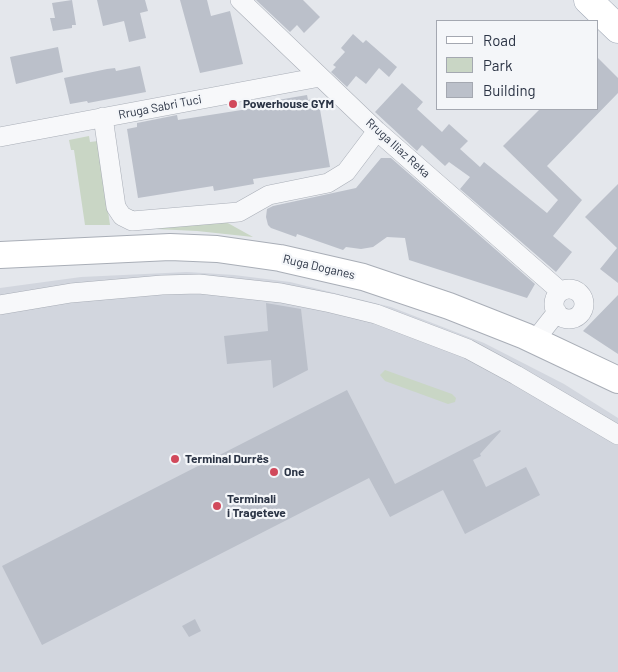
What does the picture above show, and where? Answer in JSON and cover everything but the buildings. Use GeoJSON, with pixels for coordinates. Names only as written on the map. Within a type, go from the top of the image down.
{"type":"FeatureCollection","features":[{"type":"Feature","properties":{"kind":"main road"},"geometry":{"type":"LineString","coordinates":[[588,0],[618,29]]}},
{"type":"Feature","properties":{"kind":"main road","name":"Ruga Doganes"},"geometry":{"type":"LineString","coordinates":[[0,255],[170,247],[258,254],[329,268],[398,288],[539,342],[618,380]]}},
{"type":"Feature","properties":{"kind":"street","name":"Rruga Iliaz Reka"},"geometry":{"type":"LineString","coordinates":[[240,0],[377,131],[560,291]]}},
{"type":"Feature","properties":{"kind":"street","name":"Rruga Sabri Tuci"},"geometry":{"type":"LineString","coordinates":[[0,137],[320,77]]}},
{"type":"Feature","properties":{"kind":"street"},"geometry":{"type":"LineString","coordinates":[[104,117],[116,207],[122,216],[132,221],[239,212],[269,195],[328,183],[346,172],[377,131]]}},
{"type":"Feature","properties":{"kind":"street"},"geometry":{"type":"LineString","coordinates":[[0,305],[71,293],[162,285],[238,287],[314,300],[376,314],[468,349],[618,435]]}},
{"type":"Feature","properties":{"kind":"street"},"geometry":{"type":"LineString","coordinates":[[572,289],[582,296],[584,302],[581,314],[570,319],[560,315],[554,301],[560,291],[572,289]]}},
{"type":"Feature","properties":{"kind":"street"},"geometry":{"type":"LineString","coordinates":[[539,342],[560,315]]}},
{"type":"Feature","properties":{"kind":"shaded area"},"geometry":{"type":"Polygon","coordinates":[[[187,272],[234,275],[290,282],[391,307],[484,343],[564,384],[618,418],[618,672],[0,672],[0,288],[81,277],[187,272]]]}},
{"type":"Feature","properties":{"kind":"green space"},"geometry":{"type":"Polygon","coordinates":[[[89,136],[90,142],[98,141],[110,225],[85,225],[74,150],[71,150],[69,140],[89,136]]]}},
{"type":"Feature","properties":{"kind":"green space"},"geometry":{"type":"Polygon","coordinates":[[[226,222],[253,237],[197,231],[135,228],[226,222]]]}},
{"type":"Feature","properties":{"kind":"green space"},"geometry":{"type":"Polygon","coordinates":[[[385,370],[452,394],[456,398],[455,402],[448,404],[385,381],[380,375],[385,370]]]}},
{"type":"Feature","properties":{"kind":"place","name":"Powerhouse GYM"},"geometry":{"type":"Point","coordinates":[233,104]}},
{"type":"Feature","properties":{"kind":"place","name":"Terminal Durrës"},"geometry":{"type":"Point","coordinates":[175,459]}},
{"type":"Feature","properties":{"kind":"place","name":"One"},"geometry":{"type":"Point","coordinates":[274,472]}},
{"type":"Feature","properties":{"kind":"place","name":"Terminali i Trageteve"},"geometry":{"type":"Point","coordinates":[217,506]}}]}
